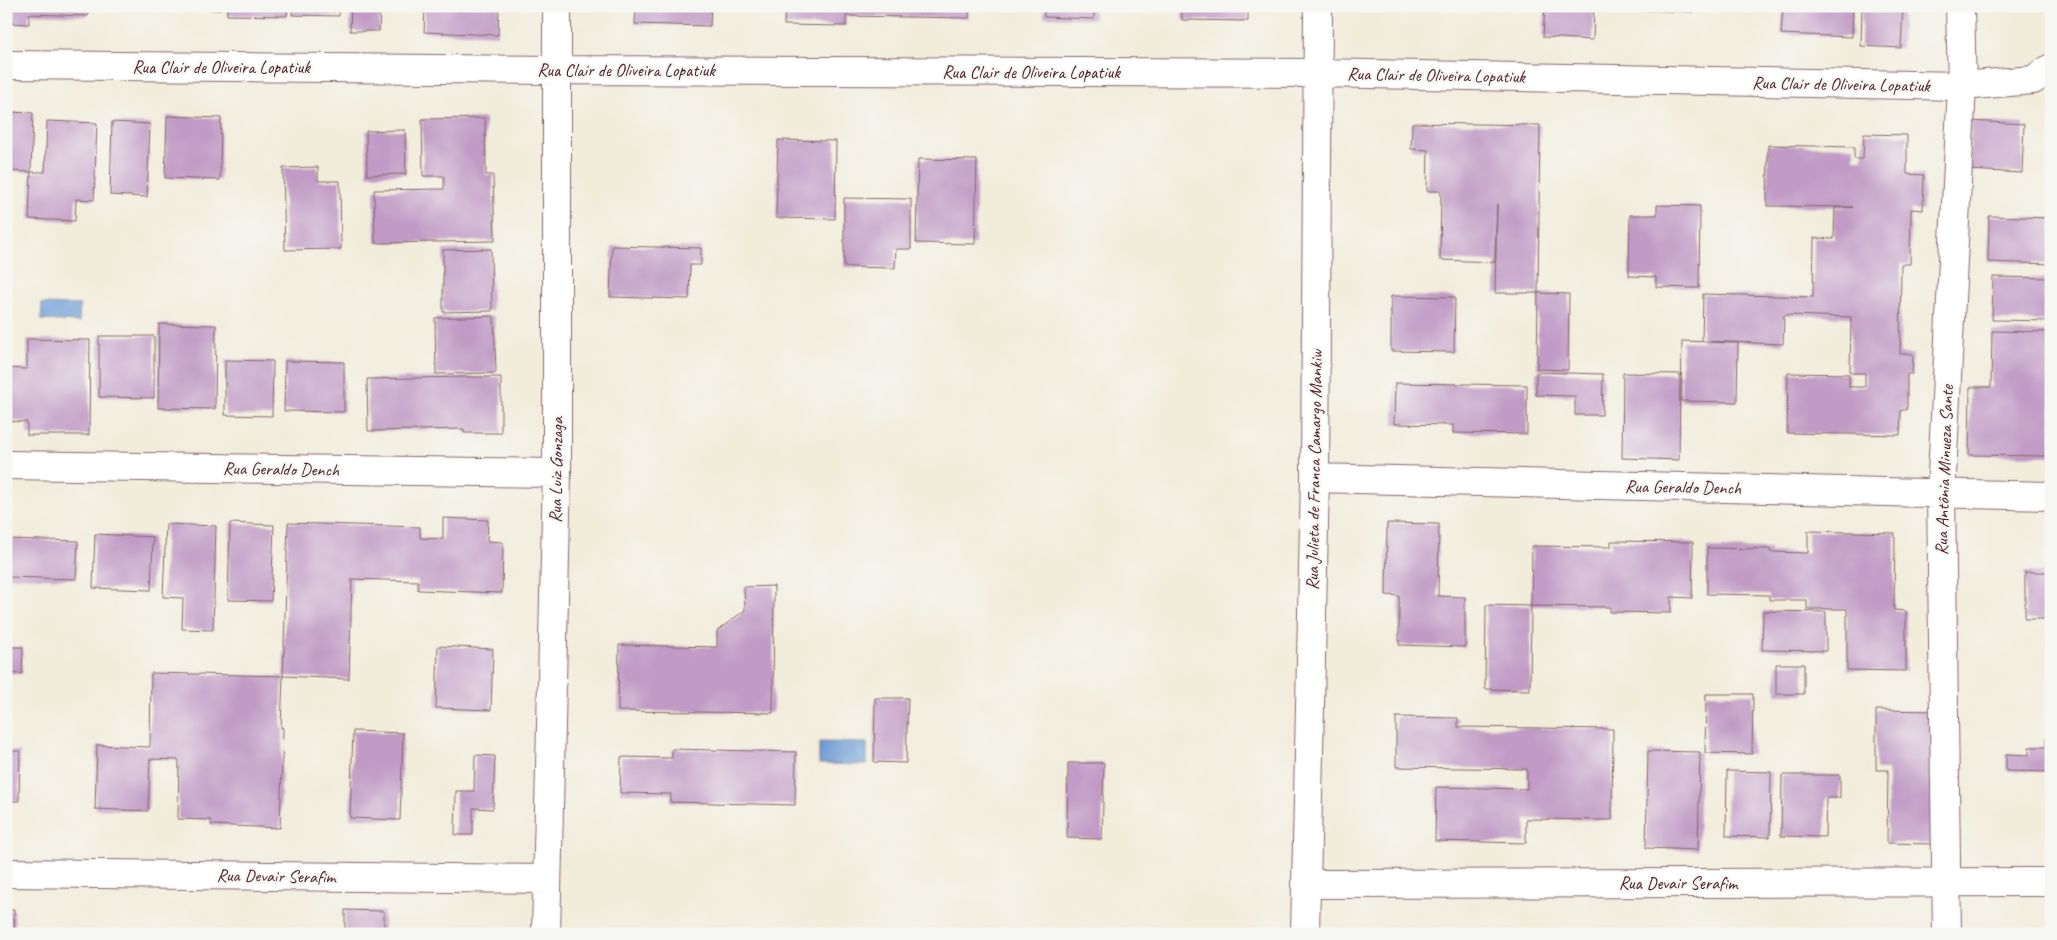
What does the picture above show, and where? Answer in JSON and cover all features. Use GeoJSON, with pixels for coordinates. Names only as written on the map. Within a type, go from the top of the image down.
{"type":"FeatureCollection","features":[{"type":"Feature","properties":{"kind":"street","name":"Rua Luiz Gonzaga"},"geometry":{"type":"LineString","coordinates":[[546,934],[556,474],[557,6]]}},
{"type":"Feature","properties":{"kind":"street","name":"Rua Julieta de Franca Camargo Mankiw"},"geometry":{"type":"LineString","coordinates":[[1305,934],[1315,478],[1318,6]]}},
{"type":"Feature","properties":{"kind":"street","name":"Rua Antônia Minueza Sante"},"geometry":{"type":"LineString","coordinates":[[1947,934],[1941,494],[1962,86],[1960,6]]}},
{"type":"Feature","properties":{"kind":"street","name":"Rua Clair de Oliveira Lopatiuk"},"geometry":{"type":"LineString","coordinates":[[6,66],[1318,73],[1962,86],[2033,80],[2051,68]]}},
{"type":"Feature","properties":{"kind":"street","name":"Rua Geraldo Dench"},"geometry":{"type":"LineString","coordinates":[[6,465],[556,474]]}},
{"type":"Feature","properties":{"kind":"street","name":"Rua Geraldo Dench"},"geometry":{"type":"LineString","coordinates":[[1315,478],[2051,496]]}},
{"type":"Feature","properties":{"kind":"street","name":"Rua Devair Serafim"},"geometry":{"type":"LineString","coordinates":[[6,873],[546,879]]}},
{"type":"Feature","properties":{"kind":"street","name":"Rua Devair Serafim"},"geometry":{"type":"LineString","coordinates":[[1305,884],[2051,882]]}},
{"type":"Feature","properties":{"kind":"water"},"geometry":{"type":"Polygon","coordinates":[[[42,304],[80,305],[79,322],[41,320],[42,304]]]}},
{"type":"Feature","properties":{"kind":"water"},"geometry":{"type":"Polygon","coordinates":[[[819,742],[867,743],[867,765],[819,764],[819,742]]]}},
{"type":"Feature","properties":{"kind":"building"},"geometry":{"type":"Polygon","coordinates":[[[6,6],[89,6],[88,16],[29,14],[29,24],[6,23],[6,6]]]}},
{"type":"Feature","properties":{"kind":"building"},"geometry":{"type":"Polygon","coordinates":[[[180,6],[220,6],[220,10],[180,8],[180,6]]]}},
{"type":"Feature","properties":{"kind":"building"},"geometry":{"type":"Polygon","coordinates":[[[227,6],[288,6],[287,16],[227,15],[227,6]]]}},
{"type":"Feature","properties":{"kind":"building"},"geometry":{"type":"Polygon","coordinates":[[[293,6],[339,6],[339,16],[292,15],[293,6]]]}},
{"type":"Feature","properties":{"kind":"building"},"geometry":{"type":"Polygon","coordinates":[[[351,6],[380,6],[379,31],[350,31],[351,6]]]}},
{"type":"Feature","properties":{"kind":"building"},"geometry":{"type":"Polygon","coordinates":[[[425,6],[499,6],[498,35],[424,32],[425,6]]]}},
{"type":"Feature","properties":{"kind":"building"},"geometry":{"type":"Polygon","coordinates":[[[636,6],[711,6],[710,26],[635,24],[636,6]]]}},
{"type":"Feature","properties":{"kind":"building"},"geometry":{"type":"Polygon","coordinates":[[[785,6],[969,6],[969,18],[846,16],[846,26],[784,25],[785,6]]]}},
{"type":"Feature","properties":{"kind":"building"},"geometry":{"type":"Polygon","coordinates":[[[1044,6],[1094,6],[1094,19],[1044,17],[1044,6]]]}},
{"type":"Feature","properties":{"kind":"building"},"geometry":{"type":"Polygon","coordinates":[[[1109,6],[1146,6],[1146,9],[1109,8],[1109,6]]]}},
{"type":"Feature","properties":{"kind":"building"},"geometry":{"type":"Polygon","coordinates":[[[1182,6],[1248,6],[1248,21],[1182,20],[1182,6]]]}},
{"type":"Feature","properties":{"kind":"building"},"geometry":{"type":"Polygon","coordinates":[[[1545,6],[1594,6],[1593,40],[1543,37],[1545,6]]]}},
{"type":"Feature","properties":{"kind":"building"},"geometry":{"type":"Polygon","coordinates":[[[1620,6],[1693,6],[1693,12],[1620,9],[1620,6]]]}},
{"type":"Feature","properties":{"kind":"building"},"geometry":{"type":"Polygon","coordinates":[[[1783,6],[1853,6],[1852,37],[1781,34],[1783,6]]]}},
{"type":"Feature","properties":{"kind":"building"},"geometry":{"type":"Polygon","coordinates":[[[1862,6],[1903,6],[1901,48],[1861,46],[1862,6]]]}},
{"type":"Feature","properties":{"kind":"building"},"geometry":{"type":"Polygon","coordinates":[[[6,112],[33,113],[31,172],[6,171],[6,112]]]}},
{"type":"Feature","properties":{"kind":"building"},"geometry":{"type":"Polygon","coordinates":[[[167,116],[221,118],[220,180],[165,178],[167,116]]]}},
{"type":"Feature","properties":{"kind":"building"},"geometry":{"type":"Polygon","coordinates":[[[485,118],[486,175],[493,175],[495,241],[375,243],[374,190],[444,189],[444,176],[423,176],[422,119],[485,118]]]}},
{"type":"Feature","properties":{"kind":"building"},"geometry":{"type":"Polygon","coordinates":[[[47,121],[97,123],[94,200],[76,199],[75,221],[29,219],[31,172],[45,172],[47,121]]]}},
{"type":"Feature","properties":{"kind":"building"},"geometry":{"type":"Polygon","coordinates":[[[1971,121],[2024,124],[2022,173],[1969,170],[1971,121]]]}},
{"type":"Feature","properties":{"kind":"building"},"geometry":{"type":"Polygon","coordinates":[[[112,122],[150,124],[147,197],[110,195],[112,122]]]}},
{"type":"Feature","properties":{"kind":"building"},"geometry":{"type":"Polygon","coordinates":[[[1412,123],[1540,125],[1538,293],[1495,293],[1497,204],[1495,262],[1440,260],[1441,191],[1427,191],[1428,150],[1411,149],[1412,123]]]}},
{"type":"Feature","properties":{"kind":"building"},"geometry":{"type":"Polygon","coordinates":[[[405,130],[406,174],[367,175],[366,131],[405,130]]]}},
{"type":"Feature","properties":{"kind":"building"},"geometry":{"type":"Polygon","coordinates":[[[1864,134],[1907,135],[1907,174],[1924,175],[1923,210],[1911,209],[1910,264],[1901,264],[1900,354],[1913,354],[1912,374],[1907,374],[1907,410],[1901,410],[1900,435],[1787,433],[1788,373],[1849,374],[1849,387],[1865,387],[1865,373],[1850,373],[1851,317],[1784,315],[1783,344],[1702,341],[1703,294],[1813,297],[1814,238],[1834,239],[1835,208],[1853,207],[1767,206],[1768,145],[1854,147],[1854,159],[1863,159],[1864,134]]]}},
{"type":"Feature","properties":{"kind":"building"},"geometry":{"type":"Polygon","coordinates":[[[778,140],[836,141],[835,219],[776,218],[778,140]]]}},
{"type":"Feature","properties":{"kind":"building"},"geometry":{"type":"Polygon","coordinates":[[[918,159],[977,160],[975,244],[916,243],[918,159]]]}},
{"type":"Feature","properties":{"kind":"building"},"geometry":{"type":"Polygon","coordinates":[[[318,167],[318,181],[340,181],[341,249],[285,250],[283,168],[318,167]]]}},
{"type":"Feature","properties":{"kind":"building"},"geometry":{"type":"Polygon","coordinates":[[[844,198],[911,199],[911,249],[896,249],[895,268],[844,267],[844,198]]]}},
{"type":"Feature","properties":{"kind":"building"},"geometry":{"type":"Polygon","coordinates":[[[1657,205],[1700,206],[1699,288],[1656,287],[1656,277],[1629,276],[1630,215],[1657,215],[1657,205]]]}},
{"type":"Feature","properties":{"kind":"building"},"geometry":{"type":"Polygon","coordinates":[[[1989,216],[2051,218],[2051,264],[1988,262],[1989,216]]]}},
{"type":"Feature","properties":{"kind":"building"},"geometry":{"type":"Polygon","coordinates":[[[612,246],[701,248],[701,265],[690,265],[689,299],[610,297],[612,246]]]}},
{"type":"Feature","properties":{"kind":"building"},"geometry":{"type":"Polygon","coordinates":[[[491,249],[492,311],[443,312],[443,250],[491,249]]]}},
{"type":"Feature","properties":{"kind":"building"},"geometry":{"type":"Polygon","coordinates":[[[1993,277],[2051,278],[2051,321],[1992,320],[1993,277]]]}},
{"type":"Feature","properties":{"kind":"building"},"geometry":{"type":"Polygon","coordinates":[[[1538,293],[1569,294],[1568,370],[1537,369],[1538,293]]]}},
{"type":"Feature","properties":{"kind":"building"},"geometry":{"type":"Polygon","coordinates":[[[1391,296],[1455,297],[1454,352],[1391,351],[1391,296]]]}},
{"type":"Feature","properties":{"kind":"building"},"geometry":{"type":"Polygon","coordinates":[[[494,316],[496,373],[436,374],[435,318],[494,316]]]}},
{"type":"Feature","properties":{"kind":"building"},"geometry":{"type":"Polygon","coordinates":[[[159,324],[216,325],[215,409],[158,408],[159,324]]]}},
{"type":"Feature","properties":{"kind":"building"},"geometry":{"type":"Polygon","coordinates":[[[1992,331],[2051,332],[2051,456],[1969,455],[1970,387],[1991,387],[1992,331]]]}},
{"type":"Feature","properties":{"kind":"building"},"geometry":{"type":"Polygon","coordinates":[[[99,336],[154,336],[154,398],[99,397],[99,336]]]}},
{"type":"Feature","properties":{"kind":"building"},"geometry":{"type":"Polygon","coordinates":[[[27,339],[90,340],[89,435],[27,435],[27,422],[6,421],[6,368],[27,369],[27,339]]]}},
{"type":"Feature","properties":{"kind":"building"},"geometry":{"type":"Polygon","coordinates":[[[1682,341],[1738,343],[1737,402],[1681,401],[1682,341]]]}},
{"type":"Feature","properties":{"kind":"building"},"geometry":{"type":"Polygon","coordinates":[[[225,360],[273,361],[272,416],[225,415],[225,360]]]}},
{"type":"Feature","properties":{"kind":"building"},"geometry":{"type":"Polygon","coordinates":[[[285,361],[344,362],[344,412],[284,411],[285,361]]]}},
{"type":"Feature","properties":{"kind":"building"},"geometry":{"type":"Polygon","coordinates":[[[1536,372],[1603,374],[1602,415],[1575,415],[1575,396],[1536,395],[1536,372]]]}},
{"type":"Feature","properties":{"kind":"building"},"geometry":{"type":"Polygon","coordinates":[[[1623,373],[1680,374],[1679,460],[1622,458],[1623,373]]]}},
{"type":"Feature","properties":{"kind":"building"},"geometry":{"type":"Polygon","coordinates":[[[501,377],[501,433],[464,433],[464,429],[368,431],[367,379],[501,377]]]}},
{"type":"Feature","properties":{"kind":"building"},"geometry":{"type":"Polygon","coordinates":[[[1395,383],[1527,385],[1527,434],[1453,433],[1453,425],[1394,424],[1395,383]]]}},
{"type":"Feature","properties":{"kind":"building"},"geometry":{"type":"Polygon","coordinates":[[[443,518],[488,520],[487,541],[503,542],[502,593],[418,590],[418,581],[352,579],[349,679],[283,676],[288,523],[420,527],[420,538],[443,539],[443,518]]]}},
{"type":"Feature","properties":{"kind":"building"},"geometry":{"type":"Polygon","coordinates":[[[230,523],[274,525],[271,601],[228,600],[230,523]]]}},
{"type":"Feature","properties":{"kind":"building"},"geometry":{"type":"Polygon","coordinates":[[[1387,523],[1439,524],[1438,596],[1465,597],[1465,647],[1399,645],[1399,596],[1386,595],[1387,523]]]}},
{"type":"Feature","properties":{"kind":"building"},"geometry":{"type":"Polygon","coordinates":[[[166,524],[216,526],[213,630],[182,629],[183,598],[163,597],[166,524]]]}},
{"type":"Feature","properties":{"kind":"building"},"geometry":{"type":"Polygon","coordinates":[[[1808,531],[1895,533],[1894,610],[1906,611],[1906,671],[1847,670],[1847,609],[1807,609],[1807,600],[1769,600],[1769,595],[1707,594],[1707,548],[1770,549],[1770,552],[1808,553],[1808,531]]]}},
{"type":"Feature","properties":{"kind":"building"},"geometry":{"type":"Polygon","coordinates":[[[95,534],[153,537],[151,590],[93,588],[95,534]]]}},
{"type":"Feature","properties":{"kind":"building"},"geometry":{"type":"Polygon","coordinates":[[[6,539],[78,541],[76,579],[6,577],[6,539]]]}},
{"type":"Feature","properties":{"kind":"building"},"geometry":{"type":"Polygon","coordinates":[[[1611,541],[1693,542],[1692,598],[1671,597],[1671,613],[1610,612],[1610,607],[1531,606],[1532,546],[1611,547],[1611,541]]]}},
{"type":"Feature","properties":{"kind":"building"},"geometry":{"type":"Polygon","coordinates":[[[2025,572],[2051,572],[2051,619],[2025,619],[2025,572]]]}},
{"type":"Feature","properties":{"kind":"building"},"geometry":{"type":"Polygon","coordinates":[[[774,586],[773,713],[618,711],[619,645],[717,647],[717,631],[745,610],[744,587],[774,586]]]}},
{"type":"Feature","properties":{"kind":"building"},"geometry":{"type":"Polygon","coordinates":[[[1486,605],[1531,606],[1530,690],[1485,689],[1486,605]]]}},
{"type":"Feature","properties":{"kind":"building"},"geometry":{"type":"Polygon","coordinates":[[[1763,611],[1826,612],[1826,651],[1762,650],[1763,611]]]}},
{"type":"Feature","properties":{"kind":"building"},"geometry":{"type":"Polygon","coordinates":[[[438,646],[493,649],[491,710],[436,708],[438,646]]]}},
{"type":"Feature","properties":{"kind":"building"},"geometry":{"type":"Polygon","coordinates":[[[6,647],[23,647],[22,674],[6,673],[6,647]]]}},
{"type":"Feature","properties":{"kind":"building"},"geometry":{"type":"Polygon","coordinates":[[[1776,664],[1804,664],[1804,694],[1776,694],[1776,664]]]}},
{"type":"Feature","properties":{"kind":"building"},"geometry":{"type":"Polygon","coordinates":[[[151,673],[283,676],[280,828],[211,825],[211,820],[178,819],[179,760],[150,759],[148,811],[95,809],[97,745],[150,747],[151,673]]]}},
{"type":"Feature","properties":{"kind":"building"},"geometry":{"type":"Polygon","coordinates":[[[1706,694],[1753,694],[1752,754],[1705,753],[1706,694]]]}},
{"type":"Feature","properties":{"kind":"building"},"geometry":{"type":"Polygon","coordinates":[[[875,698],[908,698],[906,763],[874,762],[875,698]]]}},
{"type":"Feature","properties":{"kind":"building"},"geometry":{"type":"Polygon","coordinates":[[[1876,710],[1934,711],[1932,844],[1887,843],[1888,770],[1876,770],[1876,710]]]}},
{"type":"Feature","properties":{"kind":"building"},"geometry":{"type":"Polygon","coordinates":[[[1396,717],[1458,718],[1458,727],[1613,729],[1612,820],[1526,819],[1526,843],[1435,841],[1436,787],[1527,789],[1527,769],[1396,767],[1396,717]]]}},
{"type":"Feature","properties":{"kind":"building"},"geometry":{"type":"Polygon","coordinates":[[[353,731],[403,733],[400,820],[350,818],[353,731]]]}},
{"type":"Feature","properties":{"kind":"building"},"geometry":{"type":"Polygon","coordinates":[[[2046,738],[2051,738],[2051,772],[2006,771],[2006,754],[2029,755],[2029,747],[2046,747],[2046,738]]]}},
{"type":"Feature","properties":{"kind":"building"},"geometry":{"type":"Polygon","coordinates":[[[672,749],[796,752],[795,805],[670,802],[671,794],[620,793],[621,757],[672,758],[672,749]]]}},
{"type":"Feature","properties":{"kind":"building"},"geometry":{"type":"Polygon","coordinates":[[[6,751],[20,751],[19,801],[6,801],[6,751]]]}},
{"type":"Feature","properties":{"kind":"building"},"geometry":{"type":"Polygon","coordinates":[[[1648,751],[1700,752],[1698,850],[1646,848],[1648,751]]]}},
{"type":"Feature","properties":{"kind":"building"},"geometry":{"type":"Polygon","coordinates":[[[475,755],[495,756],[493,809],[473,808],[473,835],[455,835],[456,791],[474,791],[475,755]]]}},
{"type":"Feature","properties":{"kind":"building"},"geometry":{"type":"Polygon","coordinates":[[[1068,763],[1104,763],[1102,839],[1067,838],[1068,763]]]}},
{"type":"Feature","properties":{"kind":"building"},"geometry":{"type":"Polygon","coordinates":[[[1727,771],[1771,772],[1770,837],[1726,836],[1727,771]]]}},
{"type":"Feature","properties":{"kind":"building"},"geometry":{"type":"Polygon","coordinates":[[[1782,775],[1840,775],[1840,798],[1826,798],[1825,837],[1781,836],[1782,775]]]}},
{"type":"Feature","properties":{"kind":"building"},"geometry":{"type":"Polygon","coordinates":[[[6,910],[14,910],[15,934],[6,934],[6,910]]]}},
{"type":"Feature","properties":{"kind":"building"},"geometry":{"type":"Polygon","coordinates":[[[345,910],[384,911],[384,934],[345,934],[345,910]]]}},
{"type":"Feature","properties":{"kind":"building"},"geometry":{"type":"Polygon","coordinates":[[[944,931],[979,932],[979,934],[944,934],[944,931]]]}}]}
